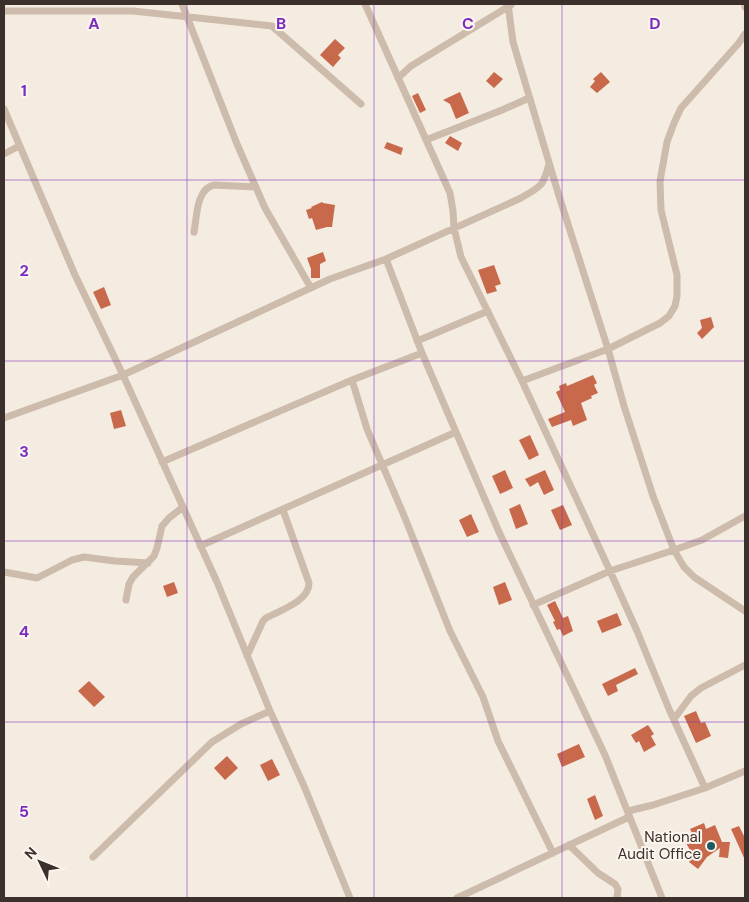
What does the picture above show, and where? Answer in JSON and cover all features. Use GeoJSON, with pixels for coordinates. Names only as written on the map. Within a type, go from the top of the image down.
{"type":"FeatureCollection","features":[{"type":"Feature","properties":{"kind":"street"},"geometry":{"type":"LineString","coordinates":[[182,4],[237,144],[265,208],[311,288]]}},
{"type":"Feature","properties":{"kind":"street"},"geometry":{"type":"LineString","coordinates":[[365,4],[450,193],[454,211],[454,228],[461,257],[522,381],[610,571],[705,788]]}},
{"type":"Feature","properties":{"kind":"street"},"geometry":{"type":"LineString","coordinates":[[398,78],[411,66],[510,5],[514,42],[529,98],[653,496],[674,550],[689,573],[745,611]]}},
{"type":"Feature","properties":{"kind":"street"},"geometry":{"type":"LineString","coordinates":[[4,11],[133,11],[272,26],[361,104]]}},
{"type":"Feature","properties":{"kind":"street"},"geometry":{"type":"LineString","coordinates":[[522,381],[608,349],[660,323],[669,316],[675,306],[677,296],[677,275],[661,210],[660,181],[667,142],[681,108],[745,34]]}},
{"type":"Feature","properties":{"kind":"street"},"geometry":{"type":"LineString","coordinates":[[426,140],[529,98]]}},
{"type":"Feature","properties":{"kind":"street"},"geometry":{"type":"LineString","coordinates":[[4,109],[75,274],[183,507],[304,786],[350,898]]}},
{"type":"Feature","properties":{"kind":"street"},"geometry":{"type":"LineString","coordinates":[[4,154],[19,146]]}},
{"type":"Feature","properties":{"kind":"street"},"geometry":{"type":"LineString","coordinates":[[4,418],[123,375],[330,279],[386,259],[521,198],[538,188],[545,180],[549,164]]}},
{"type":"Feature","properties":{"kind":"street"},"geometry":{"type":"LineString","coordinates":[[194,232],[199,203],[209,186],[256,187]]}},
{"type":"Feature","properties":{"kind":"street"},"geometry":{"type":"LineString","coordinates":[[386,259],[417,341],[499,532],[605,755],[662,898]]}},
{"type":"Feature","properties":{"kind":"street"},"geometry":{"type":"LineString","coordinates":[[417,341],[488,311]]}},
{"type":"Feature","properties":{"kind":"street"},"geometry":{"type":"LineString","coordinates":[[162,462],[352,380],[422,353]]}},
{"type":"Feature","properties":{"kind":"street"},"geometry":{"type":"LineString","coordinates":[[352,380],[367,429],[450,631],[483,697],[498,740],[553,853]]}},
{"type":"Feature","properties":{"kind":"street"},"geometry":{"type":"LineString","coordinates":[[200,546],[456,432]]}},
{"type":"Feature","properties":{"kind":"street"},"geometry":{"type":"LineString","coordinates":[[126,600],[129,584],[154,556],[158,548],[162,526],[168,518],[183,507]]}},
{"type":"Feature","properties":{"kind":"street"},"geometry":{"type":"LineString","coordinates":[[247,656],[263,621],[300,600],[309,589],[309,583],[283,510]]}},
{"type":"Feature","properties":{"kind":"street"},"geometry":{"type":"LineString","coordinates":[[533,605],[610,571],[702,540],[745,516]]}},
{"type":"Feature","properties":{"kind":"street"},"geometry":{"type":"LineString","coordinates":[[4,572],[38,578],[72,560],[84,557],[148,563]]}},
{"type":"Feature","properties":{"kind":"street"},"geometry":{"type":"LineString","coordinates":[[674,719],[691,696],[701,688],[745,665]]}},
{"type":"Feature","properties":{"kind":"street"},"geometry":{"type":"LineString","coordinates":[[93,857],[212,742],[240,724],[270,711]]}},
{"type":"Feature","properties":{"kind":"street"},"geometry":{"type":"LineString","coordinates":[[457,898],[553,853],[628,814],[705,788],[745,771]]}},
{"type":"Feature","properties":{"kind":"street"},"geometry":{"type":"LineString","coordinates":[[569,845],[598,873],[615,884],[618,890],[617,898]]}},
{"type":"Feature","properties":{"kind":"building"},"geometry":{"type":"Polygon","coordinates":[[[335,39],[345,48],[338,55],[341,58],[333,67],[320,55],[335,39]]]}},
{"type":"Feature","properties":{"kind":"building"},"geometry":{"type":"Polygon","coordinates":[[[494,72],[503,79],[494,88],[486,81],[494,72]]]}},
{"type":"Feature","properties":{"kind":"building"},"geometry":{"type":"Polygon","coordinates":[[[601,72],[610,82],[597,93],[590,87],[595,81],[593,79],[601,72]]]}},
{"type":"Feature","properties":{"kind":"building"},"geometry":{"type":"Polygon","coordinates":[[[460,92],[469,113],[456,119],[450,104],[443,100],[460,92]]]}},
{"type":"Feature","properties":{"kind":"building"},"geometry":{"type":"Polygon","coordinates":[[[418,93],[426,110],[420,113],[412,96],[418,93]]]}},
{"type":"Feature","properties":{"kind":"building"},"geometry":{"type":"Polygon","coordinates":[[[450,136],[462,143],[458,151],[445,143],[450,136]]]}},
{"type":"Feature","properties":{"kind":"building"},"geometry":{"type":"Polygon","coordinates":[[[387,142],[403,148],[401,155],[384,148],[387,142]]]}},
{"type":"Feature","properties":{"kind":"building"},"geometry":{"type":"Polygon","coordinates":[[[322,202],[335,205],[332,227],[316,230],[312,218],[309,219],[306,210],[322,202]]]}},
{"type":"Feature","properties":{"kind":"building"},"geometry":{"type":"Polygon","coordinates":[[[323,252],[326,261],[320,264],[320,278],[311,278],[311,269],[307,258],[323,252]]]}},
{"type":"Feature","properties":{"kind":"building"},"geometry":{"type":"Polygon","coordinates":[[[494,265],[501,284],[495,286],[497,291],[487,294],[478,270],[494,265]]]}},
{"type":"Feature","properties":{"kind":"building"},"geometry":{"type":"Polygon","coordinates":[[[104,287],[111,305],[101,309],[93,292],[104,287]]]}},
{"type":"Feature","properties":{"kind":"building"},"geometry":{"type":"Polygon","coordinates":[[[711,317],[714,327],[702,339],[697,333],[702,328],[700,320],[711,317]]]}},
{"type":"Feature","properties":{"kind":"building"},"geometry":{"type":"Polygon","coordinates":[[[593,375],[597,383],[594,385],[598,393],[581,403],[587,420],[573,426],[571,420],[552,427],[548,419],[565,412],[556,392],[560,390],[559,386],[566,383],[567,386],[593,375]]]}},
{"type":"Feature","properties":{"kind":"building"},"geometry":{"type":"Polygon","coordinates":[[[121,410],[126,426],[114,429],[110,413],[121,410]]]}},
{"type":"Feature","properties":{"kind":"building"},"geometry":{"type":"Polygon","coordinates":[[[530,435],[539,455],[529,460],[519,440],[530,435]]]}},
{"type":"Feature","properties":{"kind":"building"},"geometry":{"type":"Polygon","coordinates":[[[505,470],[513,488],[500,494],[492,476],[505,470]]]}},
{"type":"Feature","properties":{"kind":"building"},"geometry":{"type":"Polygon","coordinates":[[[545,470],[554,490],[544,495],[538,482],[530,487],[525,479],[545,470]]]}},
{"type":"Feature","properties":{"kind":"building"},"geometry":{"type":"Polygon","coordinates":[[[520,504],[528,524],[516,529],[509,509],[520,504]]]}},
{"type":"Feature","properties":{"kind":"building"},"geometry":{"type":"Polygon","coordinates":[[[563,505],[572,525],[560,530],[551,510],[563,505]]]}},
{"type":"Feature","properties":{"kind":"building"},"geometry":{"type":"Polygon","coordinates":[[[471,514],[479,532],[467,537],[459,520],[471,514]]]}},
{"type":"Feature","properties":{"kind":"building"},"geometry":{"type":"Polygon","coordinates":[[[174,582],[178,593],[167,597],[163,586],[174,582]]]}},
{"type":"Feature","properties":{"kind":"building"},"geometry":{"type":"Polygon","coordinates":[[[505,582],[512,600],[499,605],[493,587],[505,582]]]}},
{"type":"Feature","properties":{"kind":"building"},"geometry":{"type":"Polygon","coordinates":[[[555,601],[563,618],[568,616],[573,631],[563,636],[560,629],[557,630],[547,605],[555,601]]]}},
{"type":"Feature","properties":{"kind":"building"},"geometry":{"type":"Polygon","coordinates":[[[617,613],[622,625],[602,633],[597,621],[617,613]]]}},
{"type":"Feature","properties":{"kind":"building"},"geometry":{"type":"Polygon","coordinates":[[[635,668],[638,674],[616,685],[618,691],[608,696],[602,684],[635,668]]]}},
{"type":"Feature","properties":{"kind":"building"},"geometry":{"type":"Polygon","coordinates":[[[89,681],[105,697],[94,707],[78,691],[89,681]]]}},
{"type":"Feature","properties":{"kind":"building"},"geometry":{"type":"Polygon","coordinates":[[[696,711],[701,723],[705,722],[711,736],[696,743],[684,716],[696,711]]]}},
{"type":"Feature","properties":{"kind":"building"},"geometry":{"type":"Polygon","coordinates":[[[648,725],[654,734],[651,736],[656,745],[644,752],[639,741],[636,743],[631,735],[648,725]]]}},
{"type":"Feature","properties":{"kind":"building"},"geometry":{"type":"Polygon","coordinates":[[[579,744],[585,757],[562,767],[557,754],[579,744]]]}},
{"type":"Feature","properties":{"kind":"building"},"geometry":{"type":"Polygon","coordinates":[[[227,756],[238,768],[225,780],[214,768],[227,756]]]}},
{"type":"Feature","properties":{"kind":"building"},"geometry":{"type":"Polygon","coordinates":[[[272,759],[280,775],[268,781],[260,765],[272,759]]]}},
{"type":"Feature","properties":{"kind":"building"},"geometry":{"type":"Polygon","coordinates":[[[595,795],[603,816],[595,820],[587,799],[595,795]]]}},
{"type":"Feature","properties":{"kind":"building","name":"National Audit Office"},"geometry":{"type":"Polygon","coordinates":[[[704,823],[706,829],[715,825],[722,842],[730,842],[728,858],[719,857],[720,848],[707,857],[698,869],[689,862],[693,856],[684,839],[693,835],[690,829],[704,823]]]}},
{"type":"Feature","properties":{"kind":"building"},"geometry":{"type":"Polygon","coordinates":[[[739,826],[745,838],[745,860],[731,829],[739,826]]]}},
{"type":"Feature","properties":{"kind":"place","name":"National Audit Office"},"geometry":{"type":"Point","coordinates":[711,846]}}]}
